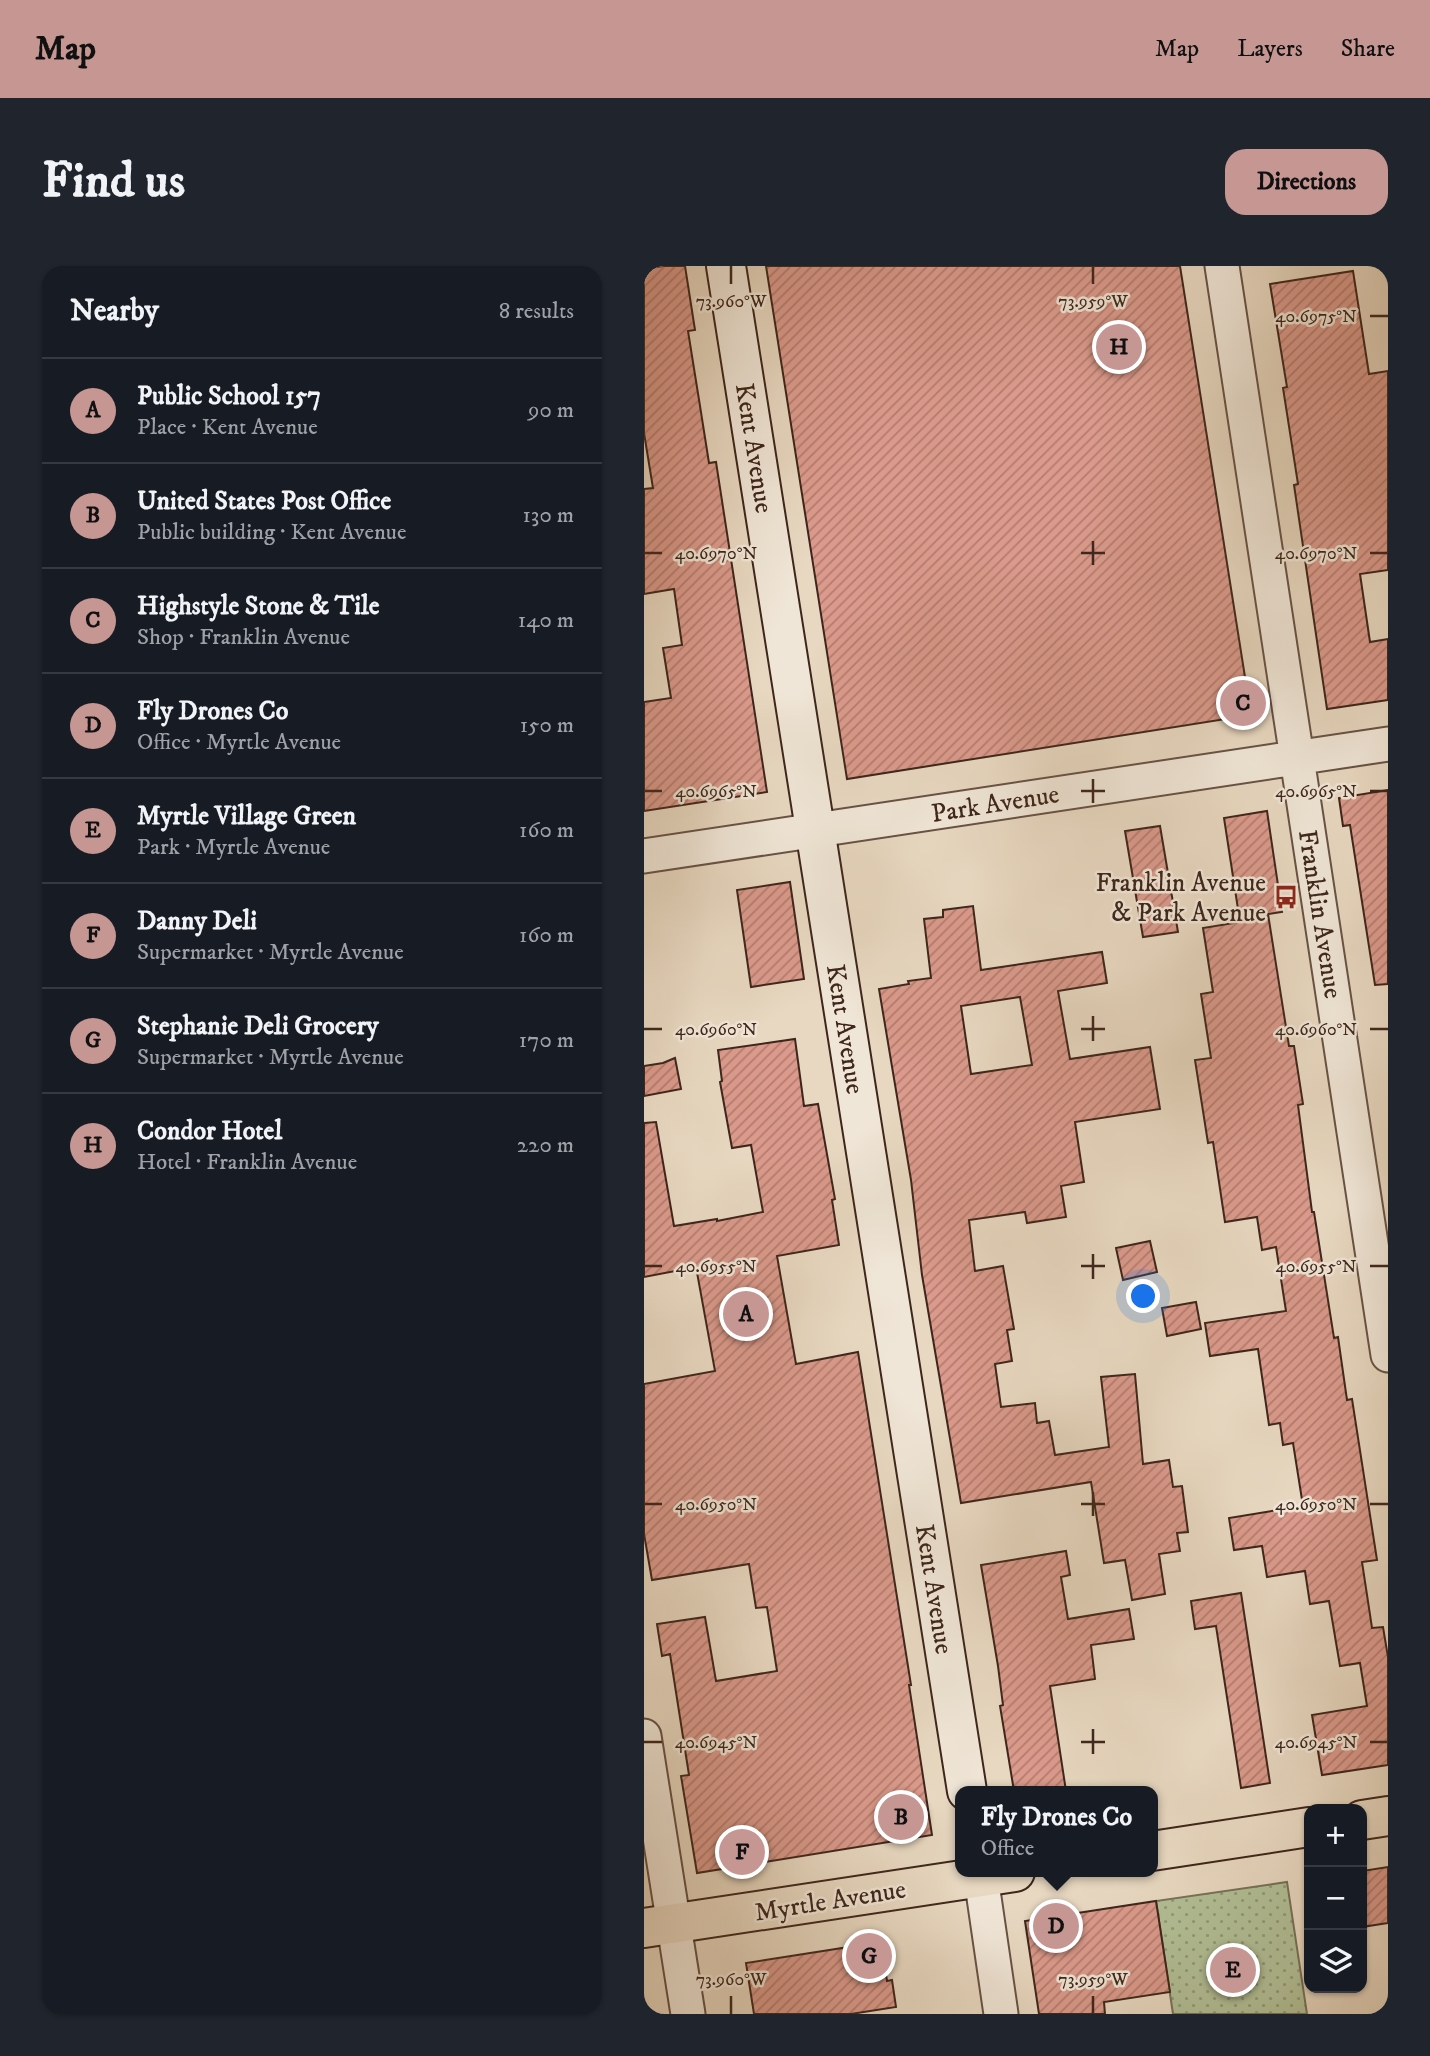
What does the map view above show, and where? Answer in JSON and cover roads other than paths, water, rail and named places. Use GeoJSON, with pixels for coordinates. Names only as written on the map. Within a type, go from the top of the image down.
{"type":"FeatureCollection","features":[{"type":"Feature","properties":{"kind":"main road","name":"Kent Avenue"},"geometry":{"type":"LineString","coordinates":[[726,266],[966,1786]]}},
{"type":"Feature","properties":{"kind":"main road"},"geometry":{"type":"LineString","coordinates":[[1367,1818],[1388,1816]]}},
{"type":"Feature","properties":{"kind":"main road"},"geometry":{"type":"LineString","coordinates":[[1158,1850],[1304,1828]]}},
{"type":"Feature","properties":{"kind":"main road","name":"Myrtle Avenue"},"geometry":{"type":"LineString","coordinates":[[659,1926],[973,1877]]}},
{"type":"Feature","properties":{"kind":"street","name":"Franklin Avenue"},"geometry":{"type":"LineString","coordinates":[[1222,266],[1388,1355]]}},
{"type":"Feature","properties":{"kind":"street","name":"Park Avenue"},"geometry":{"type":"LineString","coordinates":[[644,856],[1388,744]]}},
{"type":"Feature","properties":{"kind":"street"},"geometry":{"type":"LineString","coordinates":[[644,1736],[659,1926],[688,2014]]}},
{"type":"Feature","properties":{"kind":"street"},"geometry":{"type":"LineString","coordinates":[[992,1877],[1001,2014]]}},
{"type":"Feature","properties":{"kind":"place","name":"Condor Hotel"},"geometry":{"type":"Point","coordinates":[1119,347]}},
{"type":"Feature","properties":{"kind":"place","name":"Highstyle Stone & Tile"},"geometry":{"type":"Point","coordinates":[1243,703]}},
{"type":"Feature","properties":{"kind":"place","name":"Franklin Avenue & Park Avenue"},"geometry":{"type":"Point","coordinates":[1286,897]}},
{"type":"Feature","properties":{"kind":"place","name":"Public School 157"},"geometry":{"type":"Point","coordinates":[746,1314]}},
{"type":"Feature","properties":{"kind":"place","name":"United States Post Office"},"geometry":{"type":"Point","coordinates":[901,1817]}},
{"type":"Feature","properties":{"kind":"place","name":"Danny Deli"},"geometry":{"type":"Point","coordinates":[742,1852]}},
{"type":"Feature","properties":{"kind":"place","name":"Fly Drones Co"},"geometry":{"type":"Point","coordinates":[1056,1926]}},
{"type":"Feature","properties":{"kind":"place","name":"Stephanie Deli Grocery"},"geometry":{"type":"Point","coordinates":[869,1956]}},
{"type":"Feature","properties":{"kind":"place","name":"Myrtle Village Green"},"geometry":{"type":"Point","coordinates":[1233,1970]}}]}
